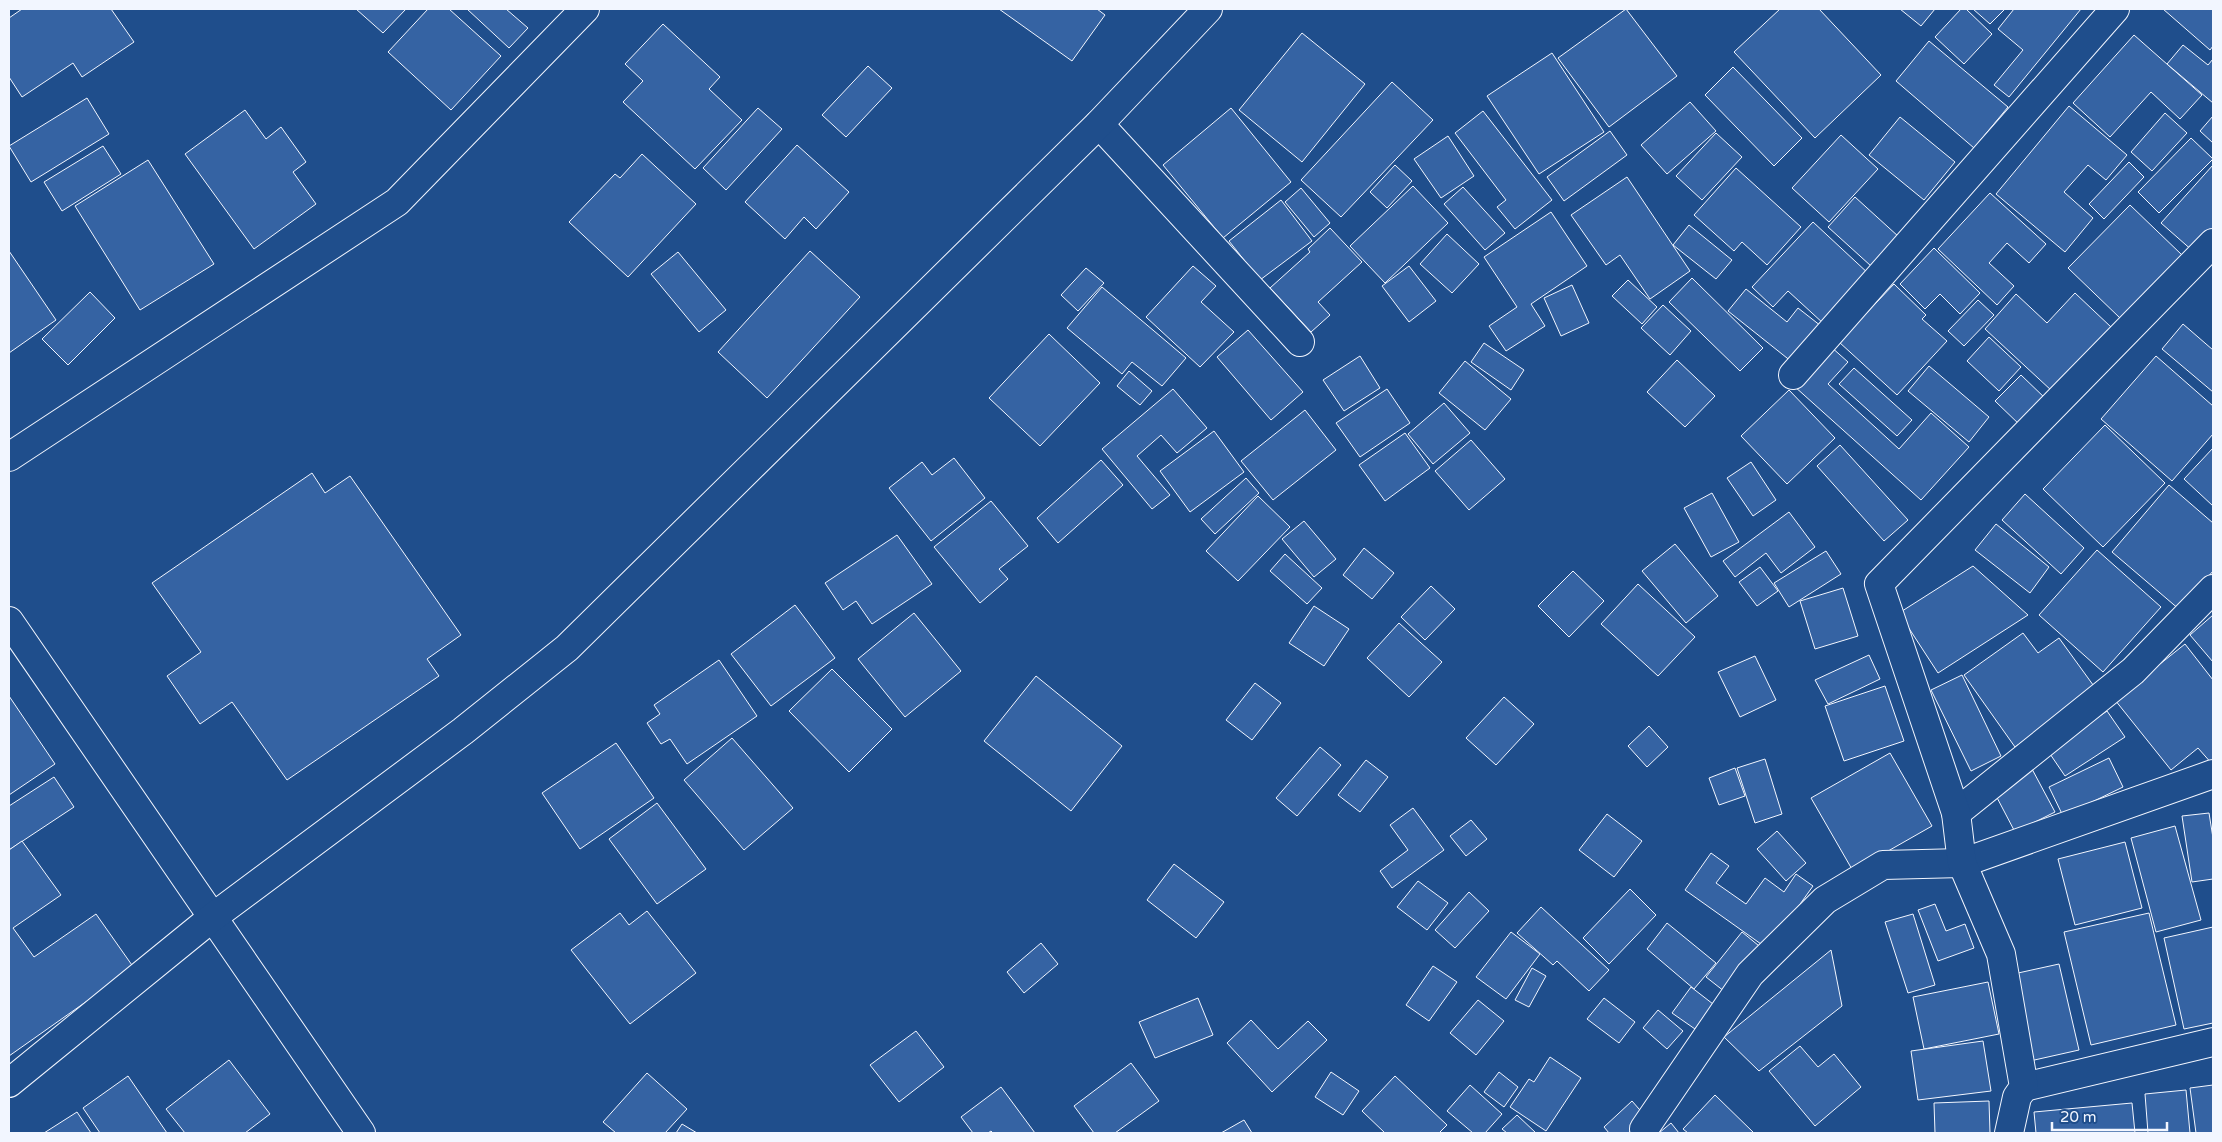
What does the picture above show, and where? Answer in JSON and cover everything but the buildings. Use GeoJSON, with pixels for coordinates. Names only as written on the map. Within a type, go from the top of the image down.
{"type":"FeatureCollection","features":[{"type":"Feature","properties":{"kind":"street"},"geometry":{"type":"LineString","coordinates":[[9,457],[397,202],[585,9]]}},
{"type":"Feature","properties":{"kind":"street"},"geometry":{"type":"LineString","coordinates":[[9,1083],[212,917],[463,731],[567,648],[1099,124],[1208,9]]}},
{"type":"Feature","properties":{"kind":"street"},"geometry":{"type":"LineString","coordinates":[[1793,375],[2115,9]]}},
{"type":"Feature","properties":{"kind":"street"},"geometry":{"type":"LineString","coordinates":[[1099,124],[1300,342]]}},
{"type":"Feature","properties":{"kind":"street"},"geometry":{"type":"LineString","coordinates":[[2024,1087],[2001,954],[1962,863],[1956,813],[1879,584],[2213,243]]}},
{"type":"Feature","properties":{"kind":"street"},"geometry":{"type":"LineString","coordinates":[[1956,813],[2133,671],[2213,588]]}},
{"type":"Feature","properties":{"kind":"street"},"geometry":{"type":"LineString","coordinates":[[9,620],[362,1133]]}},
{"type":"Feature","properties":{"kind":"street"},"geometry":{"type":"LineString","coordinates":[[1644,1128],[1750,974],[1825,900],[1883,865],[1962,863],[2213,774]]}},
{"type":"Feature","properties":{"kind":"street"},"geometry":{"type":"LineString","coordinates":[[2009,1133],[2017,1097],[2024,1087],[2213,1042]]}}]}
